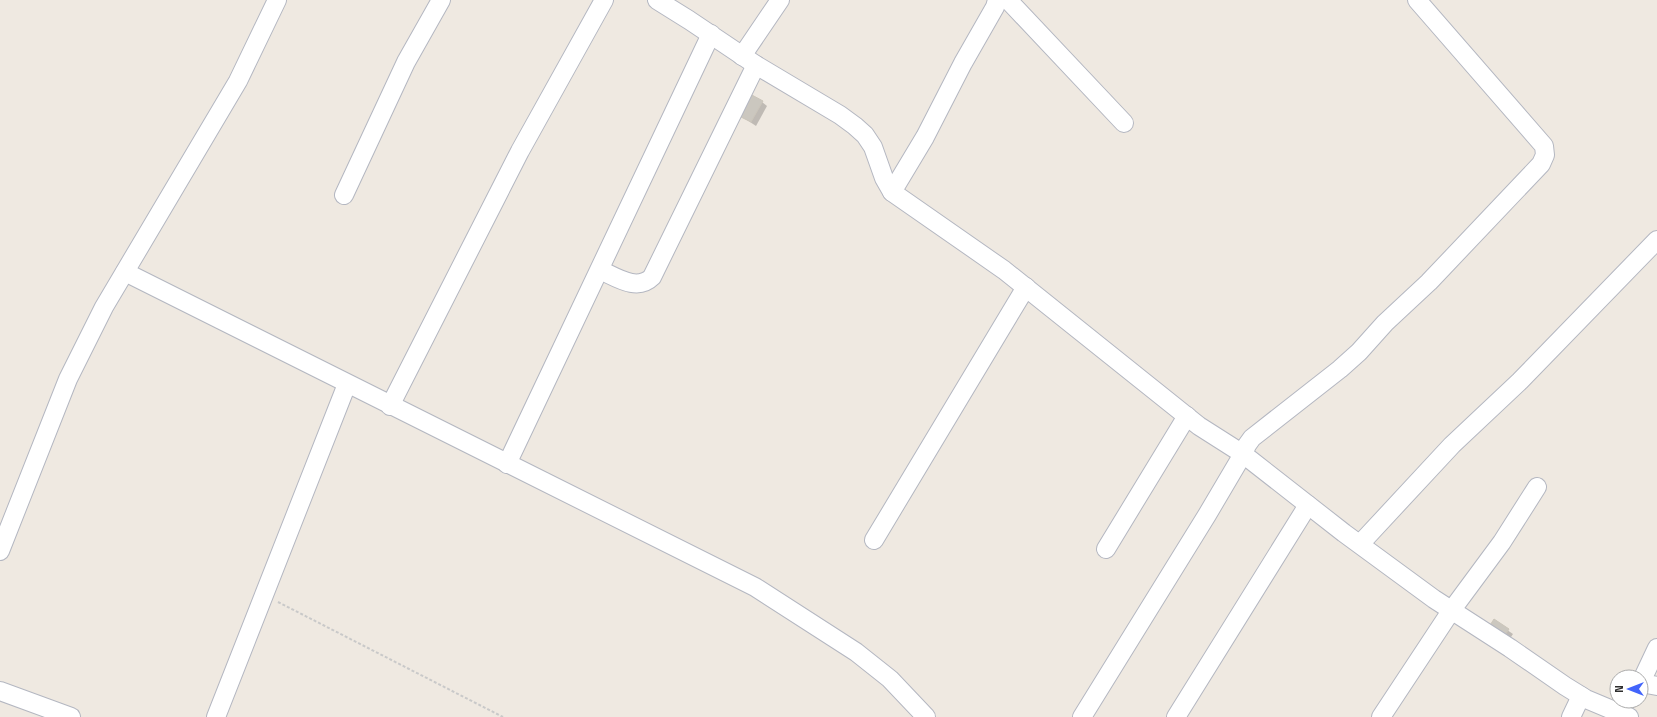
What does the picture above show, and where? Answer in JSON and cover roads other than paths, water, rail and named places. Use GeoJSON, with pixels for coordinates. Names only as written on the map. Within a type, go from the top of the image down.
{"type":"FeatureCollection","features":[{"type":"Feature","properties":{"kind":"street"},"geometry":{"type":"LineString","coordinates":[[0,551],[68,378],[104,306],[238,81],[277,0]]}},
{"type":"Feature","properties":{"kind":"street"},"geometry":{"type":"LineString","coordinates":[[344,195],[406,62],[441,0]]}},
{"type":"Feature","properties":{"kind":"street"},"geometry":{"type":"LineString","coordinates":[[390,406],[520,151],[604,0]]}},
{"type":"Feature","properties":{"kind":"street"},"geometry":{"type":"LineString","coordinates":[[657,0],[749,60],[840,115],[855,126],[865,135],[873,147],[884,178],[892,192],[1004,270],[1187,416],[1243,454],[1308,505],[1451,611],[1581,696],[1629,711]]}},
{"type":"Feature","properties":{"kind":"street"},"geometry":{"type":"LineString","coordinates":[[600,270],[626,282],[639,284],[647,283],[652,277],[749,60],[780,0]]}},
{"type":"Feature","properties":{"kind":"street"},"geometry":{"type":"LineString","coordinates":[[892,192],[925,137],[963,63],[995,7],[997,0]]}},
{"type":"Feature","properties":{"kind":"street"},"geometry":{"type":"LineString","coordinates":[[1008,0],[1124,123]]}},
{"type":"Feature","properties":{"kind":"street"},"geometry":{"type":"LineString","coordinates":[[1082,717],[1203,522],[1243,454],[1246,445],[1258,432],[1340,369],[1359,352],[1385,323],[1429,282],[1541,164],[1545,155],[1544,146],[1417,0]]}},
{"type":"Feature","properties":{"kind":"street"},"geometry":{"type":"LineString","coordinates":[[507,464],[711,34]]}},
{"type":"Feature","properties":{"kind":"street"},"geometry":{"type":"LineString","coordinates":[[1360,544],[1452,445],[1520,381],[1657,240]]}},
{"type":"Feature","properties":{"kind":"street"},"geometry":{"type":"LineString","coordinates":[[125,272],[390,406],[755,587],[862,656],[890,678],[926,717]]}},
{"type":"Feature","properties":{"kind":"street"},"geometry":{"type":"LineString","coordinates":[[874,540],[1026,287]]}},
{"type":"Feature","properties":{"kind":"street"},"geometry":{"type":"LineString","coordinates":[[216,717],[347,384]]}},
{"type":"Feature","properties":{"kind":"street"},"geometry":{"type":"LineString","coordinates":[[1106,550],[1187,416]]}},
{"type":"Feature","properties":{"kind":"street"},"geometry":{"type":"LineString","coordinates":[[1381,717],[1451,611],[1502,542],[1537,487]]}},
{"type":"Feature","properties":{"kind":"street"},"geometry":{"type":"LineString","coordinates":[[1176,717],[1308,505]]}},
{"type":"Feature","properties":{"kind":"street"},"geometry":{"type":"LineString","coordinates":[[1647,669],[1657,648]]}},
{"type":"Feature","properties":{"kind":"street"},"geometry":{"type":"LineString","coordinates":[[0,692],[71,717]]}},
{"type":"Feature","properties":{"kind":"street"},"geometry":{"type":"LineString","coordinates":[[1572,717],[1581,696]]}}]}
